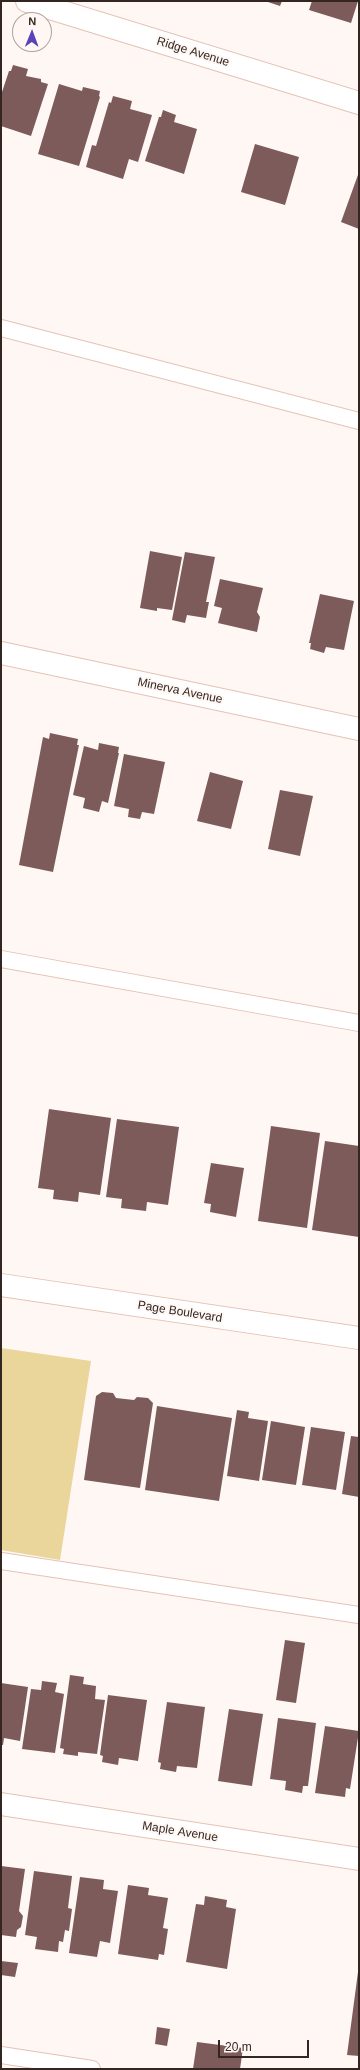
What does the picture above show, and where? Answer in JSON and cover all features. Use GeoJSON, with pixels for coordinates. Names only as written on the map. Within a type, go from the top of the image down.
{"type":"FeatureCollection","features":[{"type":"Feature","properties":{"kind":"street","name":"Ridge Avenue"},"geometry":{"type":"LineString","coordinates":[[28,1],[359,104]]}},
{"type":"Feature","properties":{"kind":"street","name":"Minerva Avenue"},"geometry":{"type":"LineString","coordinates":[[1,653],[359,729]]}},
{"type":"Feature","properties":{"kind":"street","name":"Page Boulevard"},"geometry":{"type":"LineString","coordinates":[[1,1285],[359,1338]]}},
{"type":"Feature","properties":{"kind":"street","name":"Maple Avenue"},"geometry":{"type":"LineString","coordinates":[[1,1804],[359,1859]]}},
{"type":"Feature","properties":{"kind":"lane"},"geometry":{"type":"LineString","coordinates":[[1,328],[359,421]]}},
{"type":"Feature","properties":{"kind":"lane"},"geometry":{"type":"LineString","coordinates":[[1,959],[359,1023]]}},
{"type":"Feature","properties":{"kind":"lane"},"geometry":{"type":"LineString","coordinates":[[1,1561],[359,1615]]}},
{"type":"Feature","properties":{"kind":"lane"},"geometry":{"type":"LineString","coordinates":[[1,2055],[92,2069]]}},
{"type":"Feature","properties":{"kind":"shaded area"},"geometry":{"type":"Polygon","coordinates":[[[1,1348],[91,1361],[60,1560],[1,1550],[1,1348]]]}},
{"type":"Feature","properties":{"kind":"building"},"geometry":{"type":"Polygon","coordinates":[[[265,1],[282,1],[280,6],[265,1]]]}},
{"type":"Feature","properties":{"kind":"building"},"geometry":{"type":"Polygon","coordinates":[[[312,1],[358,1],[351,23],[309,10],[312,1]]]}},
{"type":"Feature","properties":{"kind":"building"},"geometry":{"type":"Polygon","coordinates":[[[13,65],[28,69],[26,76],[41,79],[41,82],[48,84],[31,136],[1,126],[1,95],[9,71],[11,71],[13,65]]]}},
{"type":"Feature","properties":{"kind":"building"},"geometry":{"type":"Polygon","coordinates":[[[59,84],[82,91],[83,87],[100,91],[100,97],[79,166],[38,154],[59,84]]]}},
{"type":"Feature","properties":{"kind":"building"},"geometry":{"type":"Polygon","coordinates":[[[113,96],[132,101],[130,109],[152,115],[138,162],[129,159],[123,179],[86,167],[92,145],[96,146],[109,102],[111,103],[113,96]]]}},
{"type":"Feature","properties":{"kind":"building"},"geometry":{"type":"Polygon","coordinates":[[[163,110],[176,115],[174,122],[197,129],[184,174],[145,161],[159,117],[161,117],[163,110]]]}},
{"type":"Feature","properties":{"kind":"building"},"geometry":{"type":"Polygon","coordinates":[[[255,144],[299,157],[285,205],[241,192],[255,144]]]}},
{"type":"Feature","properties":{"kind":"building"},"geometry":{"type":"Polygon","coordinates":[[[359,172],[359,229],[341,222],[359,172]]]}},
{"type":"Feature","properties":{"kind":"building"},"geometry":{"type":"Polygon","coordinates":[[[150,551],[182,557],[172,610],[157,608],[157,611],[140,608],[150,551]]]}},
{"type":"Feature","properties":{"kind":"building"},"geometry":{"type":"Polygon","coordinates":[[[185,552],[215,557],[206,602],[209,602],[206,618],[187,615],[185,623],[172,620],[185,552]]]}},
{"type":"Feature","properties":{"kind":"building"},"geometry":{"type":"Polygon","coordinates":[[[220,579],[263,588],[257,612],[260,617],[257,632],[218,623],[222,608],[214,606],[220,579]]]}},
{"type":"Feature","properties":{"kind":"building"},"geometry":{"type":"Polygon","coordinates":[[[320,594],[354,601],[344,650],[326,647],[324,653],[310,649],[311,643],[309,643],[320,594]]]}},
{"type":"Feature","properties":{"kind":"building"},"geometry":{"type":"Polygon","coordinates":[[[50,733],[78,739],[77,745],[79,745],[53,872],[19,865],[43,737],[49,739],[50,733]]]}},
{"type":"Feature","properties":{"kind":"building"},"geometry":{"type":"Polygon","coordinates":[[[99,743],[119,747],[119,753],[108,803],[102,801],[99,812],[83,808],[85,798],[73,795],[84,746],[98,750],[99,743]]]}},
{"type":"Feature","properties":{"kind":"building"},"geometry":{"type":"Polygon","coordinates":[[[124,754],[165,762],[154,814],[142,812],[140,819],[128,817],[129,809],[114,806],[124,754]]]}},
{"type":"Feature","properties":{"kind":"building"},"geometry":{"type":"Polygon","coordinates":[[[210,772],[243,781],[231,829],[197,821],[210,772]]]}},
{"type":"Feature","properties":{"kind":"building"},"geometry":{"type":"Polygon","coordinates":[[[280,790],[313,796],[300,856],[268,849],[280,790]]]}},
{"type":"Feature","properties":{"kind":"building"},"geometry":{"type":"Polygon","coordinates":[[[49,1109],[111,1118],[100,1195],[79,1192],[78,1202],[53,1199],[54,1190],[38,1188],[49,1109]]]}},
{"type":"Feature","properties":{"kind":"building"},"geometry":{"type":"Polygon","coordinates":[[[117,1119],[179,1127],[168,1205],[147,1202],[146,1211],[121,1208],[122,1199],[106,1197],[117,1119]]]}},
{"type":"Feature","properties":{"kind":"building"},"geometry":{"type":"Polygon","coordinates":[[[271,1126],[320,1133],[307,1228],[258,1221],[271,1126]]]}},
{"type":"Feature","properties":{"kind":"building"},"geometry":{"type":"Polygon","coordinates":[[[325,1141],[359,1146],[359,1237],[312,1230],[325,1141]]]}},
{"type":"Feature","properties":{"kind":"building"},"geometry":{"type":"Polygon","coordinates":[[[211,1163],[244,1168],[236,1217],[210,1212],[211,1204],[204,1203],[211,1163]]]}},
{"type":"Feature","properties":{"kind":"building"},"geometry":{"type":"Polygon","coordinates":[[[102,1392],[113,1393],[116,1398],[134,1400],[137,1397],[148,1398],[153,1403],[140,1488],[84,1480],[96,1396],[102,1392]]]}},
{"type":"Feature","properties":{"kind":"building"},"geometry":{"type":"Polygon","coordinates":[[[157,1406],[232,1418],[219,1501],[145,1490],[157,1406]]]}},
{"type":"Feature","properties":{"kind":"building"},"geometry":{"type":"Polygon","coordinates":[[[237,1410],[249,1412],[248,1418],[268,1421],[259,1481],[227,1476],[237,1410]]]}},
{"type":"Feature","properties":{"kind":"building"},"geometry":{"type":"Polygon","coordinates":[[[271,1421],[305,1427],[296,1485],[262,1480],[271,1421]]]}},
{"type":"Feature","properties":{"kind":"building"},"geometry":{"type":"Polygon","coordinates":[[[311,1427],[345,1432],[336,1490],[302,1485],[311,1427]]]}},
{"type":"Feature","properties":{"kind":"building"},"geometry":{"type":"Polygon","coordinates":[[[351,1436],[359,1437],[359,1497],[342,1494],[351,1436]]]}},
{"type":"Feature","properties":{"kind":"building"},"geometry":{"type":"Polygon","coordinates":[[[285,1640],[305,1643],[296,1703],[276,1700],[285,1640]]]}},
{"type":"Feature","properties":{"kind":"building"},"geometry":{"type":"Polygon","coordinates":[[[70,1675],[84,1677],[83,1684],[96,1686],[95,1699],[105,1700],[97,1754],[78,1752],[78,1756],[63,1754],[64,1749],[60,1748],[70,1675]]]}},
{"type":"Feature","properties":{"kind":"building"},"geometry":{"type":"Polygon","coordinates":[[[42,1681],[57,1683],[55,1692],[64,1694],[55,1753],[22,1749],[31,1689],[41,1690],[42,1681]]]}},
{"type":"Feature","properties":{"kind":"building"},"geometry":{"type":"Polygon","coordinates":[[[1,1683],[28,1687],[20,1741],[4,1738],[3,1745],[1,1745],[1,1683]]]}},
{"type":"Feature","properties":{"kind":"building"},"geometry":{"type":"Polygon","coordinates":[[[108,1695],[147,1700],[138,1761],[119,1758],[118,1765],[102,1762],[103,1756],[100,1755],[108,1695]]]}},
{"type":"Feature","properties":{"kind":"building"},"geometry":{"type":"Polygon","coordinates":[[[167,1702],[205,1707],[197,1768],[177,1766],[176,1772],[160,1769],[161,1763],[158,1762],[167,1702]]]}},
{"type":"Feature","properties":{"kind":"building"},"geometry":{"type":"Polygon","coordinates":[[[229,1709],[263,1714],[252,1786],[218,1781],[229,1709]]]}},
{"type":"Feature","properties":{"kind":"building"},"geometry":{"type":"Polygon","coordinates":[[[278,1718],[316,1723],[308,1786],[303,1786],[302,1793],[285,1790],[286,1781],[270,1779],[278,1718]]]}},
{"type":"Feature","properties":{"kind":"building"},"geometry":{"type":"Polygon","coordinates":[[[325,1726],[359,1731],[350,1789],[346,1788],[345,1797],[315,1793],[325,1726]]]}},
{"type":"Feature","properties":{"kind":"building"},"geometry":{"type":"Polygon","coordinates":[[[1,1866],[25,1869],[19,1911],[23,1916],[21,1927],[17,1930],[16,1937],[1,1935],[1,1866]]]}},
{"type":"Feature","properties":{"kind":"building"},"geometry":{"type":"Polygon","coordinates":[[[34,1871],[72,1876],[68,1908],[72,1909],[69,1931],[65,1930],[63,1942],[59,1941],[58,1952],[35,1949],[37,1937],[25,1935],[34,1871]]]}},
{"type":"Feature","properties":{"kind":"building"},"geometry":{"type":"Polygon","coordinates":[[[80,1877],[104,1880],[103,1889],[118,1891],[110,1943],[100,1941],[97,1957],[69,1953],[80,1877]]]}},
{"type":"Feature","properties":{"kind":"building"},"geometry":{"type":"Polygon","coordinates":[[[128,1885],[149,1888],[148,1895],[168,1898],[163,1928],[168,1929],[164,1955],[159,1954],[158,1960],[118,1954],[128,1885]]]}},
{"type":"Feature","properties":{"kind":"building"},"geometry":{"type":"Polygon","coordinates":[[[205,1896],[227,1900],[226,1907],[236,1909],[227,1969],[186,1962],[196,1904],[204,1905],[205,1896]]]}},
{"type":"Feature","properties":{"kind":"building"},"geometry":{"type":"Polygon","coordinates":[[[1,1961],[18,1963],[15,1977],[1,1975],[1,1961]]]}},
{"type":"Feature","properties":{"kind":"building"},"geometry":{"type":"Polygon","coordinates":[[[359,1972],[359,2056],[347,2055],[359,1972]]]}},
{"type":"Feature","properties":{"kind":"building"},"geometry":{"type":"Polygon","coordinates":[[[157,2027],[170,2029],[167,2046],[155,2044],[157,2027]]]}},
{"type":"Feature","properties":{"kind":"building"},"geometry":{"type":"Polygon","coordinates":[[[197,2042],[243,2048],[240,2069],[193,2069],[197,2042]]]}}]}
